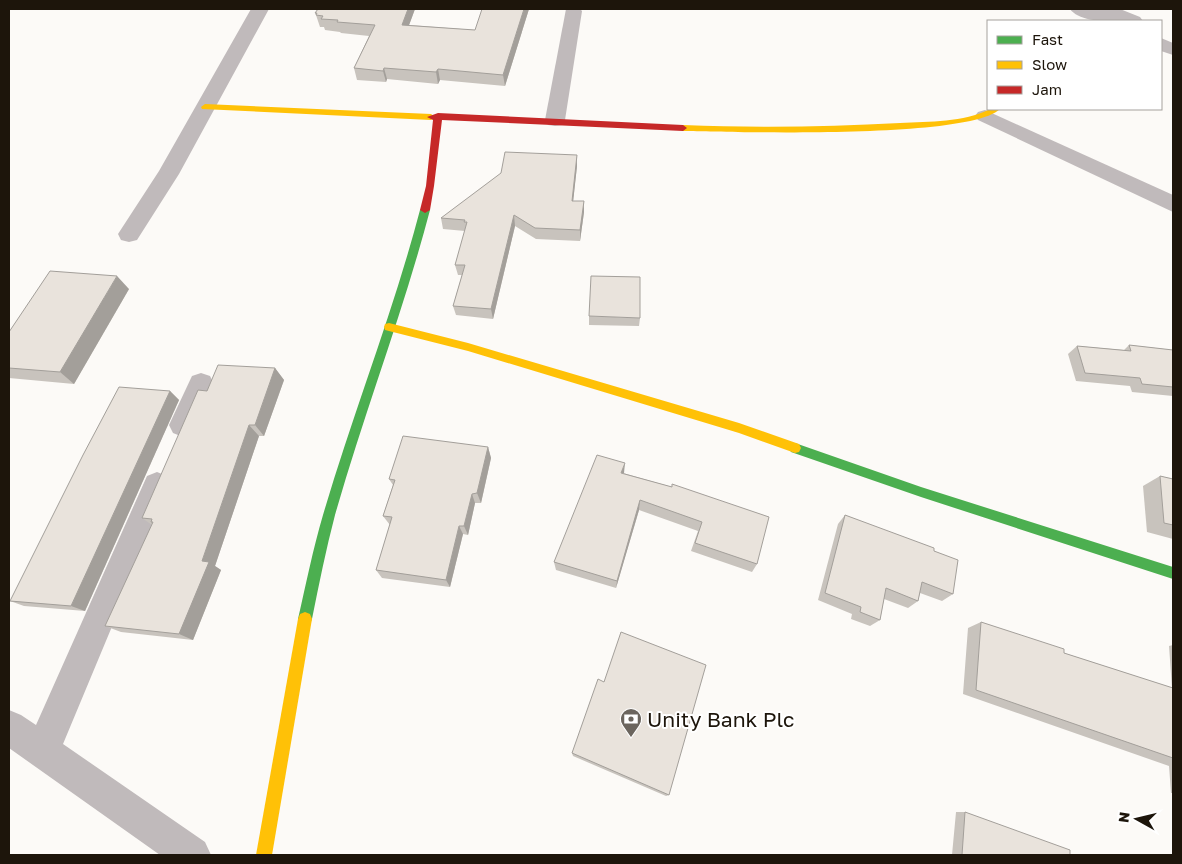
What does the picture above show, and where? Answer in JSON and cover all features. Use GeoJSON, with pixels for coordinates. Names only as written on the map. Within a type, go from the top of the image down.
{"type":"FeatureCollection","features":[{"type":"Feature","properties":{"kind":"street"},"geometry":{"type":"LineString","coordinates":[[130,234],[168,174],[260,9]]}},
{"type":"Feature","properties":{"kind":"street"},"geometry":{"type":"LineString","coordinates":[[1079,9],[1106,20]]}},
{"type":"Feature","properties":{"kind":"street"},"geometry":{"type":"LineString","coordinates":[[1105,9],[1132,20]]}},
{"type":"Feature","properties":{"kind":"street"},"geometry":{"type":"LineString","coordinates":[[555,120],[573,11]]}},
{"type":"Feature","properties":{"kind":"street"},"geometry":{"type":"LineString","coordinates":[[205,107],[555,120],[731,130],[882,127],[936,123],[991,112],[1173,204]]}},
{"type":"Feature","properties":{"kind":"street"},"geometry":{"type":"LineString","coordinates":[[264,855],[312,576],[346,459],[414,252],[430,186],[438,116]]}},
{"type":"Feature","properties":{"kind":"street"},"geometry":{"type":"LineString","coordinates":[[389,327],[468,347],[739,428],[921,492],[1173,573]]}},
{"type":"Feature","properties":{"kind":"street"},"geometry":{"type":"LineString","coordinates":[[43,750],[201,384]]}},
{"type":"Feature","properties":{"kind":"street"},"geometry":{"type":"LineString","coordinates":[[9,727],[192,855]]}},
{"type":"Feature","properties":{"kind":"building"},"geometry":{"type":"Polygon","coordinates":[[[318,9],[408,9],[402,25],[475,30],[482,9],[524,9],[503,75],[438,69],[436,72],[384,68],[383,71],[354,68],[375,25],[321,19],[323,16],[316,15],[317,13],[315,13],[318,9]]]}},
{"type":"Feature","properties":{"kind":"building"},"geometry":{"type":"Polygon","coordinates":[[[505,152],[577,155],[572,201],[584,201],[580,230],[535,228],[514,215],[491,309],[453,306],[465,265],[455,265],[467,222],[464,222],[465,220],[441,218],[501,173],[505,152]]]}},
{"type":"Feature","properties":{"kind":"building"},"geometry":{"type":"Polygon","coordinates":[[[50,271],[117,276],[60,372],[9,368],[9,332],[50,271]]]}},
{"type":"Feature","properties":{"kind":"building"},"geometry":{"type":"Polygon","coordinates":[[[591,276],[640,277],[640,318],[589,316],[591,276]]]}},
{"type":"Feature","properties":{"kind":"building"},"geometry":{"type":"Polygon","coordinates":[[[1129,345],[1173,350],[1173,387],[1142,384],[1140,378],[1085,373],[1077,346],[1131,351],[1129,345]]]}},
{"type":"Feature","properties":{"kind":"building"},"geometry":{"type":"Polygon","coordinates":[[[218,365],[275,368],[255,425],[249,425],[202,561],[209,562],[179,634],[105,626],[153,522],[151,522],[152,519],[142,518],[198,390],[207,391],[218,365]]]}},
{"type":"Feature","properties":{"kind":"building"},"geometry":{"type":"Polygon","coordinates":[[[119,387],[170,391],[71,606],[10,601],[83,455],[119,387]]]}},
{"type":"Feature","properties":{"kind":"building"},"geometry":{"type":"Polygon","coordinates":[[[403,436],[488,447],[477,493],[472,494],[464,526],[459,526],[446,580],[376,570],[392,517],[383,516],[395,480],[389,479],[403,436]]]}},
{"type":"Feature","properties":{"kind":"building"},"geometry":{"type":"Polygon","coordinates":[[[597,455],[625,463],[621,473],[672,487],[672,484],[769,517],[757,564],[695,543],[702,522],[640,500],[617,581],[554,562],[597,455]]]}},
{"type":"Feature","properties":{"kind":"building"},"geometry":{"type":"Polygon","coordinates":[[[1160,476],[1173,479],[1173,525],[1164,523],[1160,476]]]}},
{"type":"Feature","properties":{"kind":"building"},"geometry":{"type":"Polygon","coordinates":[[[845,515],[934,548],[934,551],[958,560],[953,594],[922,582],[918,601],[886,588],[880,620],[860,612],[861,607],[825,593],[845,515]]]}},
{"type":"Feature","properties":{"kind":"building"},"geometry":{"type":"Polygon","coordinates":[[[981,622],[1064,649],[1064,653],[1173,688],[1173,758],[976,690],[981,622]]]}},
{"type":"Feature","properties":{"kind":"building"},"geometry":{"type":"Polygon","coordinates":[[[621,632],[706,665],[669,795],[572,753],[598,679],[604,682],[621,632]]]}},
{"type":"Feature","properties":{"kind":"building"},"geometry":{"type":"Polygon","coordinates":[[[965,812],[1070,850],[1070,855],[962,855],[965,812]]]}},
{"type":"Feature","properties":{"kind":"traffic: fast"},"geometry":{"type":"LineString","coordinates":[[305,619],[329,515],[396,312],[425,210]]}},
{"type":"Feature","properties":{"kind":"traffic: fast"},"geometry":{"type":"LineString","coordinates":[[795,448],[921,492],[1173,573]]}},
{"type":"Feature","properties":{"kind":"traffic: slow"},"geometry":{"type":"LineString","coordinates":[[205,107],[431,117]]}},
{"type":"Feature","properties":{"kind":"traffic: slow"},"geometry":{"type":"LineString","coordinates":[[683,128],[799,130],[915,125],[968,120],[994,110]]}},
{"type":"Feature","properties":{"kind":"traffic: slow"},"geometry":{"type":"LineString","coordinates":[[389,327],[468,347],[739,428],[795,448]]}},
{"type":"Feature","properties":{"kind":"traffic: slow"},"geometry":{"type":"LineString","coordinates":[[264,855],[305,619]]}},
{"type":"Feature","properties":{"kind":"traffic: jam"},"geometry":{"type":"LineString","coordinates":[[425,210],[430,186],[438,116]]}},
{"type":"Feature","properties":{"kind":"traffic: jam"},"geometry":{"type":"LineString","coordinates":[[431,117],[683,128]]}},
{"type":"Feature","properties":{"kind":"place","name":"Unity Bank Plc"},"geometry":{"type":"Point","coordinates":[631,738]}}]}
